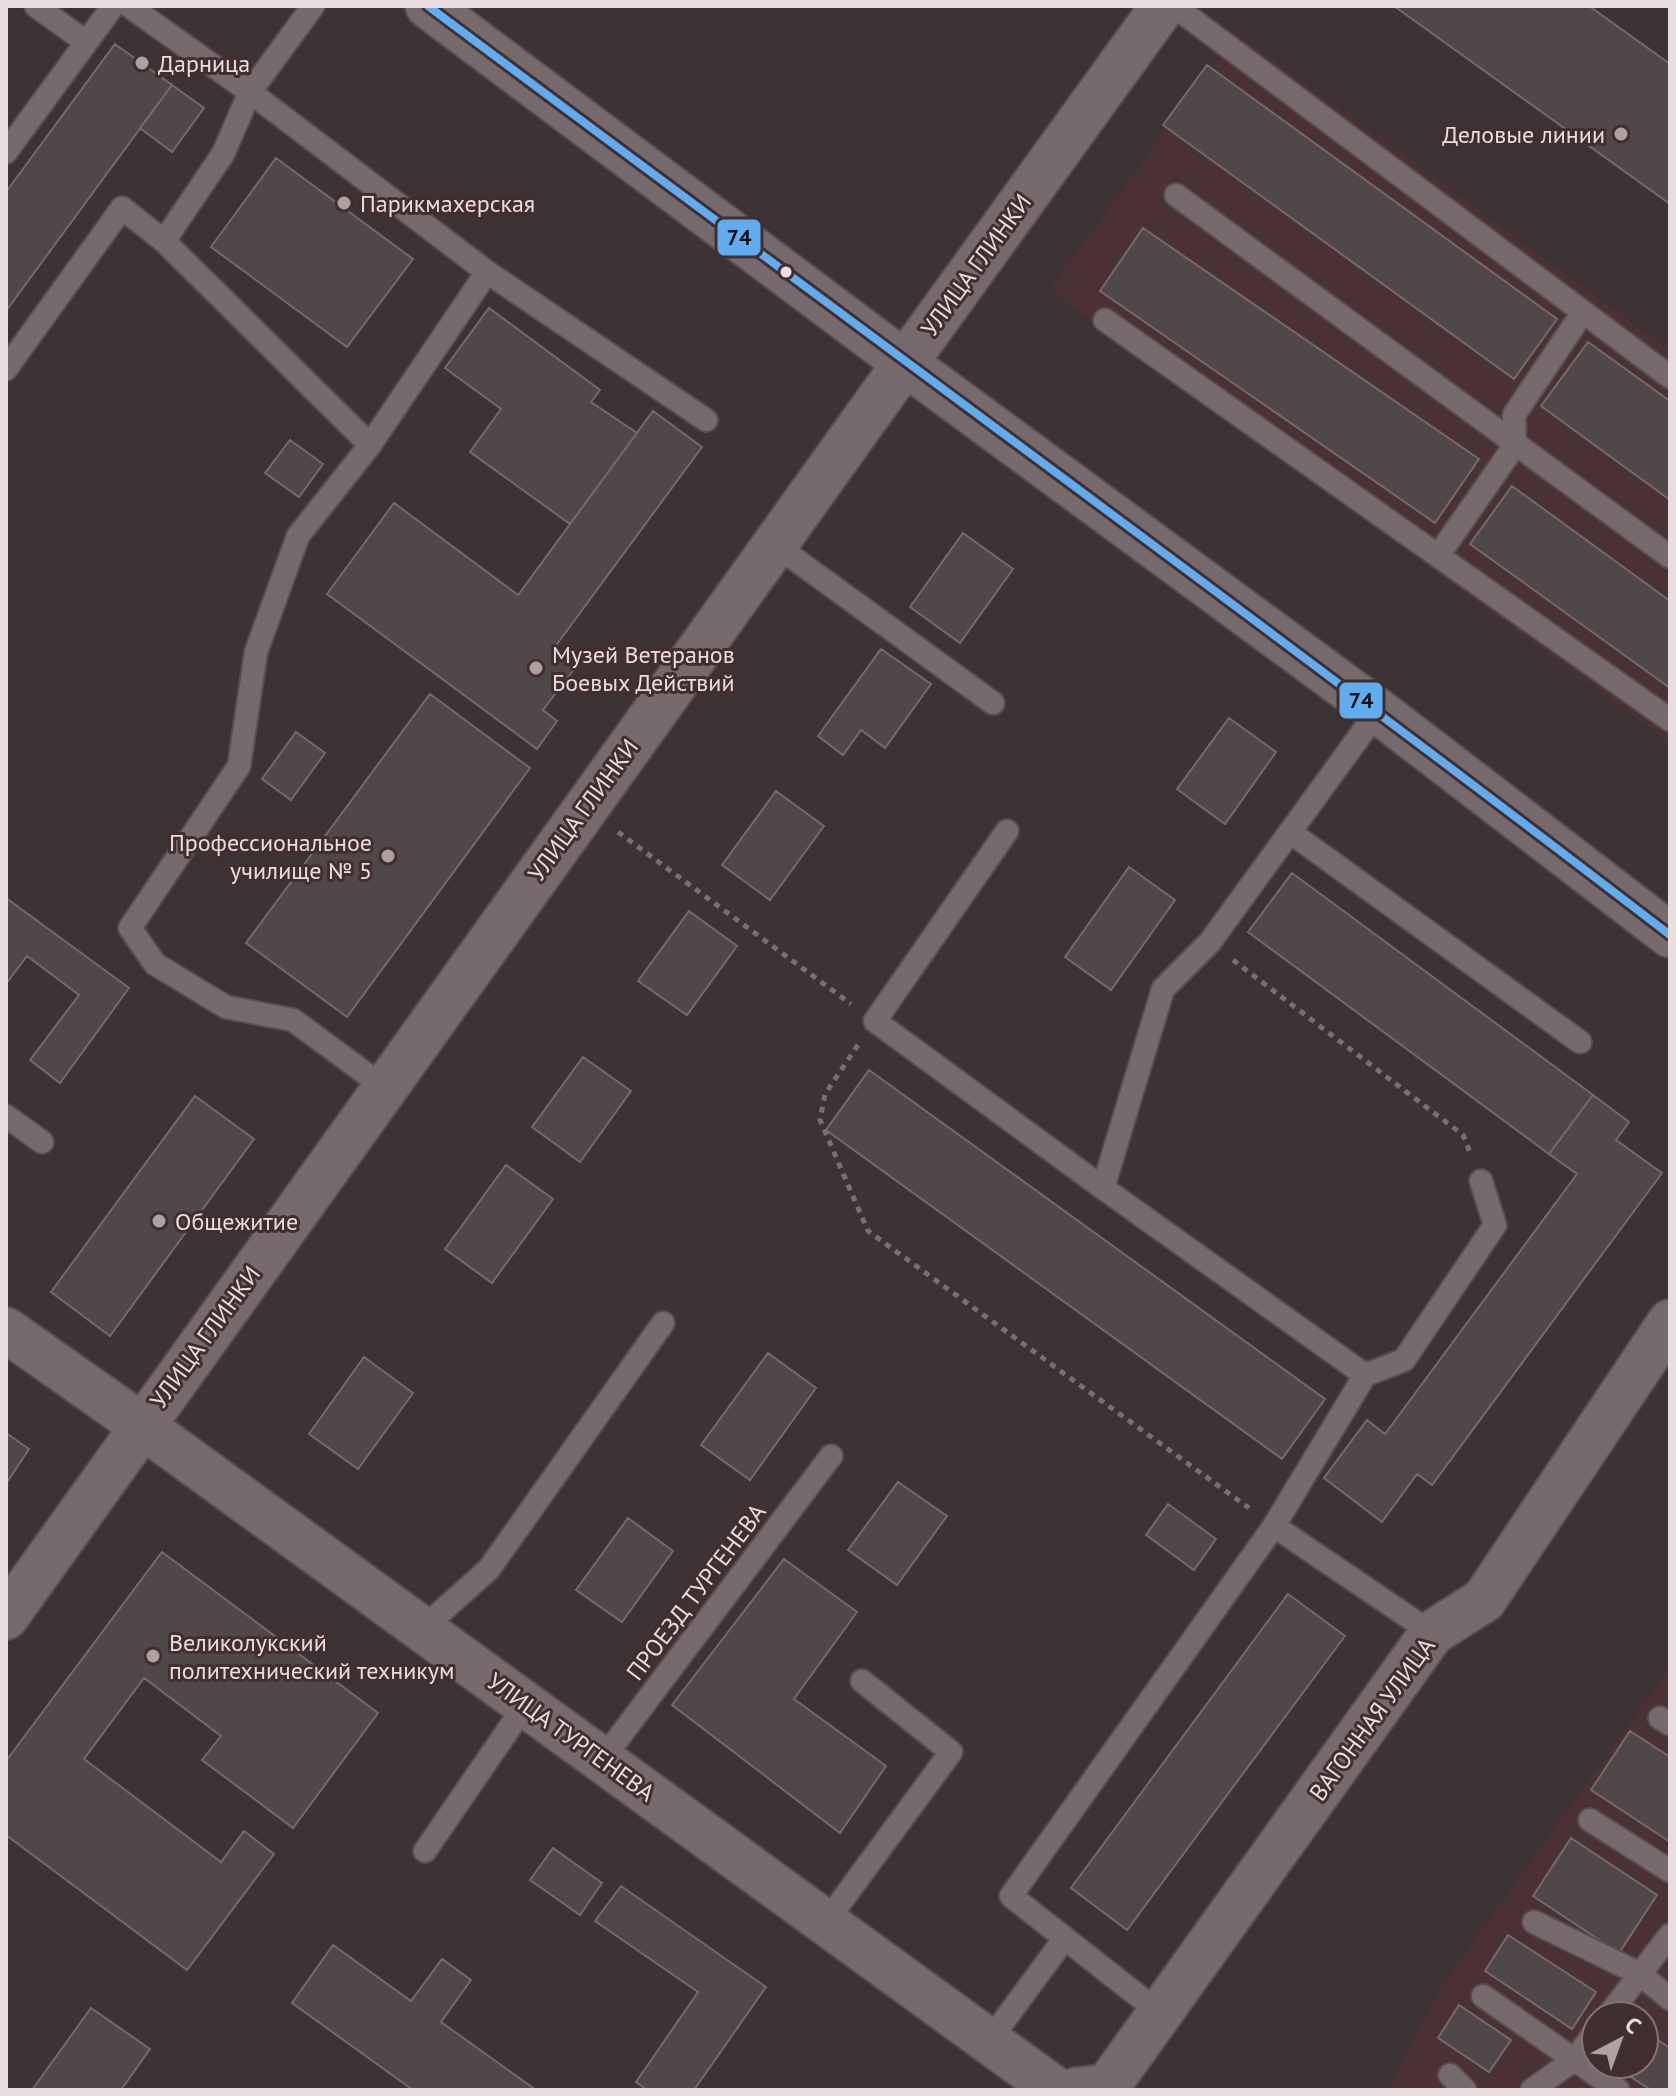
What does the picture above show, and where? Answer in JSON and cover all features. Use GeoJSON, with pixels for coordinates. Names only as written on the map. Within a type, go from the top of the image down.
{"type":"FeatureCollection","features":[{"type":"Feature","properties":{"kind":"street"},"geometry":{"type":"LineString","coordinates":[[428,6],[905,363],[1378,711],[1670,935]]}},
{"type":"Feature","properties":{"kind":"street","name":"УЛИЦА ГЛИНКИ"},"geometry":{"type":"LineString","coordinates":[[6,1617],[1163,6]]}},
{"type":"Feature","properties":{"kind":"street","name":"ВАГОННАЯ УЛИЦА"},"geometry":{"type":"LineString","coordinates":[[1098,2089],[1160,2013],[1432,1633],[1484,1600],[1670,1322]]}},
{"type":"Feature","properties":{"kind":"street","name":"УЛИЦА ТУРГЕНЕВА"},"geometry":{"type":"LineString","coordinates":[[6,1330],[1056,2090]]}},
{"type":"Feature","properties":{"kind":"lane"},"geometry":{"type":"LineString","coordinates":[[36,6],[86,42]]}},
{"type":"Feature","properties":{"kind":"lane"},"geometry":{"type":"LineString","coordinates":[[6,152],[113,6]]}},
{"type":"Feature","properties":{"kind":"lane"},"geometry":{"type":"LineString","coordinates":[[129,6],[250,92],[487,272],[706,420]]}},
{"type":"Feature","properties":{"kind":"lane"},"geometry":{"type":"LineString","coordinates":[[164,241],[223,154],[250,92],[313,6]]}},
{"type":"Feature","properties":{"kind":"lane"},"geometry":{"type":"LineString","coordinates":[[1174,6],[1670,377]]}},
{"type":"Feature","properties":{"kind":"lane"},"geometry":{"type":"LineString","coordinates":[[1176,195],[1670,557]]}},
{"type":"Feature","properties":{"kind":"lane"},"geometry":{"type":"LineString","coordinates":[[6,369],[122,208],[164,241],[370,445]]}},
{"type":"Feature","properties":{"kind":"lane"},"geometry":{"type":"LineString","coordinates":[[384,1087],[293,1020],[226,1007],[155,964],[130,928],[239,766],[256,652],[298,536],[370,445],[487,272]]}},
{"type":"Feature","properties":{"kind":"lane"},"geometry":{"type":"LineString","coordinates":[[1438,556],[1515,445],[1514,415],[1583,312]]}},
{"type":"Feature","properties":{"kind":"lane"},"geometry":{"type":"LineString","coordinates":[[1105,320],[1670,720]]}},
{"type":"Feature","properties":{"kind":"lane"},"geometry":{"type":"LineString","coordinates":[[774,544],[993,703]]}},
{"type":"Feature","properties":{"kind":"lane"},"geometry":{"type":"LineString","coordinates":[[1103,1188],[1163,989],[1210,942],[1378,711]]}},
{"type":"Feature","properties":{"kind":"lane"},"geometry":{"type":"LineString","coordinates":[[1007,831],[875,1021],[1365,1375]]}},
{"type":"Feature","properties":{"kind":"lane"},"geometry":{"type":"LineString","coordinates":[[1290,832],[1580,1042]]}},
{"type":"Feature","properties":{"kind":"lane"},"geometry":{"type":"LineString","coordinates":[[6,1116],[42,1142]]}},
{"type":"Feature","properties":{"kind":"lane"},"geometry":{"type":"LineString","coordinates":[[1160,2013],[1011,1896],[1274,1526],[1365,1375],[1404,1360],[1495,1225],[1481,1181]]}},
{"type":"Feature","properties":{"kind":"lane"},"geometry":{"type":"LineString","coordinates":[[422,1629],[489,1569],[663,1323]]}},
{"type":"Feature","properties":{"kind":"lane","name":"ПРОЕЗД ТУРГЕНЕВА"},"geometry":{"type":"LineString","coordinates":[[602,1760],[831,1456]]}},
{"type":"Feature","properties":{"kind":"lane"},"geometry":{"type":"LineString","coordinates":[[1274,1526],[1432,1633]]}},
{"type":"Feature","properties":{"kind":"lane"},"geometry":{"type":"LineString","coordinates":[[826,1922],[951,1752],[862,1681]]}},
{"type":"Feature","properties":{"kind":"lane"},"geometry":{"type":"LineString","coordinates":[[425,1851],[526,1704]]}},
{"type":"Feature","properties":{"kind":"lane"},"geometry":{"type":"LineString","coordinates":[[1590,1820],[1670,1871]]}},
{"type":"Feature","properties":{"kind":"lane"},"geometry":{"type":"LineString","coordinates":[[1534,1922],[1640,1974],[1670,1999]]}},
{"type":"Feature","properties":{"kind":"lane"},"geometry":{"type":"LineString","coordinates":[[1620,2000],[1670,1935]]}},
{"type":"Feature","properties":{"kind":"lane"},"geometry":{"type":"LineString","coordinates":[[989,2041],[1065,1938]]}},
{"type":"Feature","properties":{"kind":"lane"},"geometry":{"type":"LineString","coordinates":[[1483,1996],[1618,2090]]}},
{"type":"Feature","properties":{"kind":"lane"},"geometry":{"type":"LineString","coordinates":[[1532,2090],[1580,2052]]}},
{"type":"Feature","properties":{"kind":"path"},"geometry":{"type":"LineString","coordinates":[[585,808],[875,1021],[825,1094],[820,1120],[868,1231],[1274,1526]]}},
{"type":"Feature","properties":{"kind":"path"},"geometry":{"type":"LineString","coordinates":[[1210,942],[1463,1135],[1481,1181]]}},
{"type":"Feature","properties":{"kind":"shaded area"},"geometry":{"type":"Polygon","coordinates":[[[1236,33],[1670,350],[1670,743],[1049,290],[1236,33]]]}},
{"type":"Feature","properties":{"kind":"shaded area"},"geometry":{"type":"Polygon","coordinates":[[[1670,1667],[1670,2090],[1387,2090],[1439,1989],[1670,1667]]]}},
{"type":"Feature","properties":{"kind":"building","name":"Деловые линии"},"geometry":{"type":"Polygon","coordinates":[[[1394,6],[1589,6],[1670,64],[1670,204],[1394,6]]]}},
{"type":"Feature","properties":{"kind":"building"},"geometry":{"type":"Polygon","coordinates":[[[115,44],[172,85],[6,311],[6,192],[115,44]]]}},
{"type":"Feature","properties":{"kind":"building"},"geometry":{"type":"Polygon","coordinates":[[[1207,65],[1557,319],[1514,379],[1163,125],[1207,65]]]}},
{"type":"Feature","properties":{"kind":"building"},"geometry":{"type":"Polygon","coordinates":[[[172,85],[204,108],[172,152],[140,128],[172,85]]]}},
{"type":"Feature","properties":{"kind":"building"},"geometry":{"type":"Polygon","coordinates":[[[276,158],[413,259],[347,347],[211,247],[276,158]]]}},
{"type":"Feature","properties":{"kind":"building"},"geometry":{"type":"Polygon","coordinates":[[[1143,228],[1479,459],[1435,523],[1100,291],[1143,228]]]}},
{"type":"Feature","properties":{"kind":"building"},"geometry":{"type":"Polygon","coordinates":[[[489,308],[600,390],[591,402],[637,433],[570,524],[470,452],[501,409],[445,368],[489,308]]]}},
{"type":"Feature","properties":{"kind":"building"},"geometry":{"type":"Polygon","coordinates":[[[1588,342],[1670,401],[1670,500],[1541,406],[1588,342]]]}},
{"type":"Feature","properties":{"kind":"building"},"geometry":{"type":"Polygon","coordinates":[[[653,411],[702,447],[552,651],[575,668],[543,710],[557,721],[537,749],[327,594],[394,503],[518,595],[653,411]]]}},
{"type":"Feature","properties":{"kind":"building"},"geometry":{"type":"Polygon","coordinates":[[[290,440],[323,464],[299,497],[265,473],[290,440]]]}},
{"type":"Feature","properties":{"kind":"building"},"geometry":{"type":"Polygon","coordinates":[[[1512,486],[1670,601],[1670,688],[1470,544],[1512,486]]]}},
{"type":"Feature","properties":{"kind":"building"},"geometry":{"type":"Polygon","coordinates":[[[963,533],[1013,569],[960,643],[910,607],[963,533]]]}},
{"type":"Feature","properties":{"kind":"building"},"geometry":{"type":"Polygon","coordinates":[[[881,649],[931,684],[885,748],[861,730],[843,755],[818,736],[881,649]]]}},
{"type":"Feature","properties":{"kind":"building","name":"Профессиональное училище № 5"},"geometry":{"type":"Polygon","coordinates":[[[430,694],[530,768],[347,1017],[246,943],[430,694]]]}},
{"type":"Feature","properties":{"kind":"building"},"geometry":{"type":"Polygon","coordinates":[[[1229,718],[1276,752],[1225,824],[1177,789],[1229,718]]]}},
{"type":"Feature","properties":{"kind":"building"},"geometry":{"type":"Polygon","coordinates":[[[296,732],[325,753],[291,800],[262,779],[296,732]]]}},
{"type":"Feature","properties":{"kind":"building"},"geometry":{"type":"Polygon","coordinates":[[[776,791],[824,826],[770,900],[722,865],[776,791]]]}},
{"type":"Feature","properties":{"kind":"building"},"geometry":{"type":"Polygon","coordinates":[[[1129,867],[1175,900],[1111,990],[1065,957],[1129,867]]]}},
{"type":"Feature","properties":{"kind":"building"},"geometry":{"type":"Polygon","coordinates":[[[1292,873],[1593,1095],[1549,1154],[1248,932],[1292,873]]]}},
{"type":"Feature","properties":{"kind":"building"},"geometry":{"type":"Polygon","coordinates":[[[6,898],[129,988],[60,1083],[30,1060],[79,995],[27,956],[6,984],[6,898]]]}},
{"type":"Feature","properties":{"kind":"building"},"geometry":{"type":"Polygon","coordinates":[[[689,911],[737,946],[687,1015],[638,981],[689,911]]]}},
{"type":"Feature","properties":{"kind":"building"},"geometry":{"type":"Polygon","coordinates":[[[583,1057],[631,1091],[580,1162],[532,1127],[583,1057]]]}},
{"type":"Feature","properties":{"kind":"building"},"geometry":{"type":"Polygon","coordinates":[[[869,1070],[1325,1399],[1282,1459],[826,1130],[869,1070]]]}},
{"type":"Feature","properties":{"kind":"building"},"geometry":{"type":"Polygon","coordinates":[[[1593,1095],[1629,1122],[1616,1140],[1662,1173],[1432,1485],[1417,1474],[1382,1522],[1324,1478],[1367,1420],[1385,1434],[1577,1174],[1549,1154],[1593,1095]]]}},
{"type":"Feature","properties":{"kind":"building"},"geometry":{"type":"Polygon","coordinates":[[[195,1096],[254,1139],[110,1336],[51,1292],[195,1096]]]}},
{"type":"Feature","properties":{"kind":"building"},"geometry":{"type":"Polygon","coordinates":[[[506,1165],[553,1199],[492,1283],[445,1249],[506,1165]]]}},
{"type":"Feature","properties":{"kind":"building"},"geometry":{"type":"Polygon","coordinates":[[[768,1353],[816,1388],[750,1480],[701,1445],[768,1353]]]}},
{"type":"Feature","properties":{"kind":"building"},"geometry":{"type":"Polygon","coordinates":[[[364,1357],[413,1393],[358,1469],[309,1434],[364,1357]]]}},
{"type":"Feature","properties":{"kind":"building"},"geometry":{"type":"Polygon","coordinates":[[[6,1433],[29,1449],[6,1484],[6,1433]]]}},
{"type":"Feature","properties":{"kind":"building"},"geometry":{"type":"Polygon","coordinates":[[[898,1482],[947,1516],[897,1585],[848,1550],[898,1482]]]}},
{"type":"Feature","properties":{"kind":"building"},"geometry":{"type":"Polygon","coordinates":[[[1168,1504],[1216,1539],[1194,1570],[1146,1535],[1168,1504]]]}},
{"type":"Feature","properties":{"kind":"building"},"geometry":{"type":"Polygon","coordinates":[[[628,1518],[673,1551],[622,1622],[576,1590],[628,1518]]]}},
{"type":"Feature","properties":{"kind":"building"},"geometry":{"type":"Polygon","coordinates":[[[162,1552],[378,1713],[293,1828],[202,1760],[221,1736],[144,1678],[84,1759],[221,1862],[244,1831],[274,1854],[187,1970],[6,1835],[6,1761],[162,1552]]]}},
{"type":"Feature","properties":{"kind":"building"},"geometry":{"type":"Polygon","coordinates":[[[162,1552],[378,1713],[293,1828],[202,1760],[221,1736],[144,1678],[84,1759],[221,1862],[244,1831],[274,1854],[187,1970],[6,1835],[6,1761],[162,1552]]]}},
{"type":"Feature","properties":{"kind":"building"},"geometry":{"type":"Polygon","coordinates":[[[784,1559],[857,1612],[794,1699],[886,1766],[840,1833],[672,1705],[784,1559]]]}},
{"type":"Feature","properties":{"kind":"building"},"geometry":{"type":"Polygon","coordinates":[[[1288,1594],[1345,1636],[1127,1930],[1071,1888],[1288,1594]]]}},
{"type":"Feature","properties":{"kind":"building"},"geometry":{"type":"Polygon","coordinates":[[[1630,1731],[1670,1757],[1670,1842],[1591,1790],[1630,1731]]]}},
{"type":"Feature","properties":{"kind":"building"},"geometry":{"type":"Polygon","coordinates":[[[1571,1838],[1657,1895],[1619,1953],[1533,1896],[1571,1838]]]}},
{"type":"Feature","properties":{"kind":"building"},"geometry":{"type":"Polygon","coordinates":[[[553,1848],[602,1883],[580,1915],[530,1880],[553,1848]]]}},
{"type":"Feature","properties":{"kind":"building"},"geometry":{"type":"Polygon","coordinates":[[[621,1886],[766,1987],[694,2090],[647,2090],[636,2082],[698,1992],[595,1921],[621,1886]]]}},
{"type":"Feature","properties":{"kind":"building"},"geometry":{"type":"Polygon","coordinates":[[[1508,1935],[1596,1992],[1591,2000],[1580,2000],[1580,2017],[1572,2029],[1485,1971],[1508,1935]]]}},
{"type":"Feature","properties":{"kind":"building"},"geometry":{"type":"Polygon","coordinates":[[[333,1945],[411,2001],[442,1959],[471,1980],[441,2022],[536,2090],[413,2090],[292,2003],[333,1945]]]}},
{"type":"Feature","properties":{"kind":"building"},"geometry":{"type":"Polygon","coordinates":[[[1459,2005],[1511,2040],[1489,2072],[1438,2038],[1459,2005]]]}},
{"type":"Feature","properties":{"kind":"building"},"geometry":{"type":"Polygon","coordinates":[[[91,2008],[150,2049],[121,2090],[32,2090],[91,2008]]]}},
{"type":"Feature","properties":{"kind":"building"},"geometry":{"type":"Polygon","coordinates":[[[1660,2041],[1670,2048],[1670,2090],[1651,2090],[1636,2080],[1660,2080],[1660,2041]]]}},
{"type":"Feature","properties":{"kind":"transit line","name":"74"},"geometry":{"type":"LineString","coordinates":[[428,6],[1206,584],[1670,935]]}},
{"type":"Feature","properties":{"kind":"place","name":"Дарница"},"geometry":{"type":"Point","coordinates":[142,63]}},
{"type":"Feature","properties":{"kind":"place","name":"Деловые линии"},"geometry":{"type":"Point","coordinates":[1621,134]}},
{"type":"Feature","properties":{"kind":"place","name":"Парикмахерская"},"geometry":{"type":"Point","coordinates":[344,203]}},
{"type":"Feature","properties":{"kind":"place","name":"Музей Ветеранов Боевых Действий"},"geometry":{"type":"Point","coordinates":[536,668]}},
{"type":"Feature","properties":{"kind":"place","name":"Профессиональное училище № 5"},"geometry":{"type":"Point","coordinates":[388,856]}},
{"type":"Feature","properties":{"kind":"place","name":"Общежитие"},"geometry":{"type":"Point","coordinates":[159,1221]}},
{"type":"Feature","properties":{"kind":"place","name":"Великолукский политехнический техникум"},"geometry":{"type":"Point","coordinates":[153,1656]}}]}
